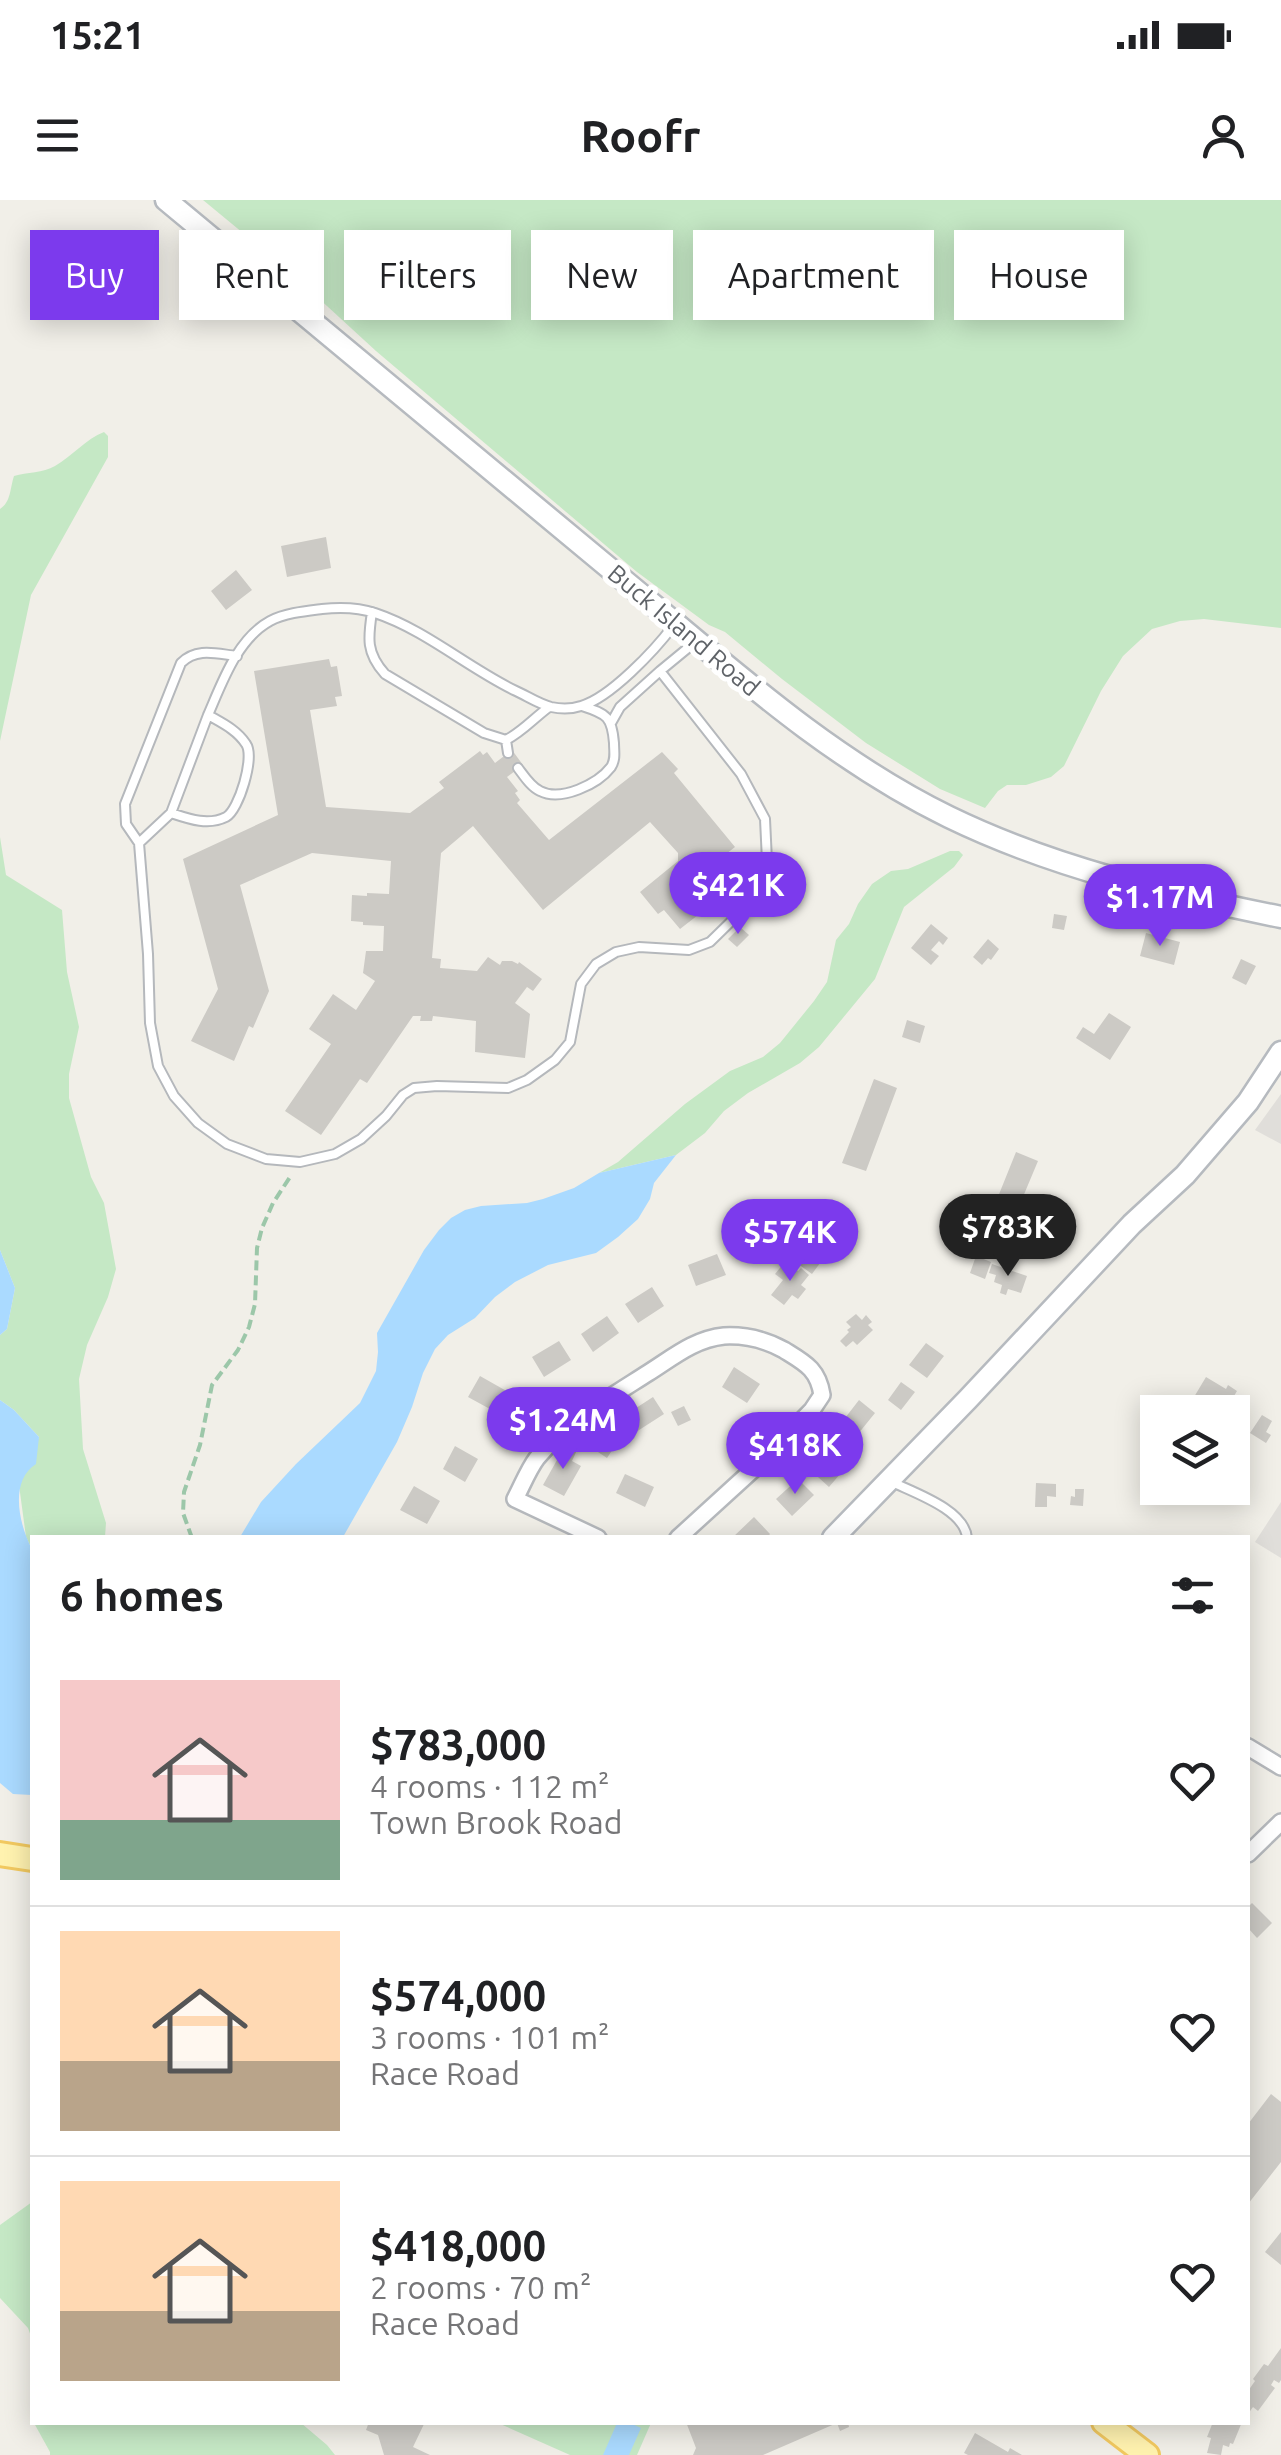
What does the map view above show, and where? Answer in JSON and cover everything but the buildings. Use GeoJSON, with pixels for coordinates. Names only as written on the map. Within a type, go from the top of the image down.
{"type":"FeatureCollection","features":[{"type":"Feature","properties":{"kind":"main road","name":"Buck Island Road"},"geometry":{"type":"LineString","coordinates":[[166,200],[696,641],[831,748],[901,792],[1006,843],[1157,892],[1281,917]]}},
{"type":"Feature","properties":{"kind":"main road"},"geometry":{"type":"LineString","coordinates":[[835,1535],[1132,1224],[1185,1175],[1248,1102],[1281,1052]]}},
{"type":"Feature","properties":{"kind":"main road"},"geometry":{"type":"LineString","coordinates":[[0,1854],[30,1858]]}},
{"type":"Feature","properties":{"kind":"main road"},"geometry":{"type":"LineString","coordinates":[[1108,2425],[1147,2455]]}},
{"type":"Feature","properties":{"kind":"street"},"geometry":{"type":"LineString","coordinates":[[592,1535],[515,1499],[535,1460],[562,1432],[700,1342],[722,1336],[758,1340],[806,1365],[819,1378],[822,1395],[812,1410],[681,1535]]}},
{"type":"Feature","properties":{"kind":"street"},"geometry":{"type":"LineString","coordinates":[[1250,1748],[1281,1767]]}},
{"type":"Feature","properties":{"kind":"street"},"geometry":{"type":"LineString","coordinates":[[1250,1852],[1281,1822]]}},
{"type":"Feature","properties":{"kind":"lane"},"geometry":{"type":"LineString","coordinates":[[139,843],[171,813],[226,674],[245,644],[270,621],[304,611],[346,607],[372,612],[400,623],[506,686],[549,707],[566,708],[582,706],[600,697],[657,647],[676,623]]}},
{"type":"Feature","properties":{"kind":"lane"},"geometry":{"type":"LineString","coordinates":[[372,612],[373,661],[384,674],[484,732],[506,740],[549,707]]}},
{"type":"Feature","properties":{"kind":"lane"},"geometry":{"type":"LineString","coordinates":[[518,768],[540,791],[562,796],[582,788],[609,769],[614,760],[612,722],[620,707],[696,641]]}},
{"type":"Feature","properties":{"kind":"lane"},"geometry":{"type":"LineString","coordinates":[[237,656],[202,652],[181,664],[125,804],[126,824],[139,843],[150,1022],[158,1066],[174,1096],[198,1123],[226,1144],[266,1159],[300,1162],[334,1154],[361,1139],[414,1088],[508,1088],[527,1080],[555,1060],[570,1042],[581,984],[596,964],[616,952],[638,948],[689,950],[710,942],[754,899],[766,861],[766,819],[740,774],[660,670]]}},
{"type":"Feature","properties":{"kind":"lane"},"geometry":{"type":"LineString","coordinates":[[582,706],[601,712],[612,722]]}},
{"type":"Feature","properties":{"kind":"lane"},"geometry":{"type":"LineString","coordinates":[[171,813],[199,822],[226,816],[234,810],[250,752],[231,728],[208,716]]}},
{"type":"Feature","properties":{"kind":"lane"},"geometry":{"type":"LineString","coordinates":[[506,740],[508,753]]}},
{"type":"Feature","properties":{"kind":"lane"},"geometry":{"type":"LineString","coordinates":[[888,1480],[950,1511],[966,1528],[967,1535]]}},
{"type":"Feature","properties":{"kind":"path"},"geometry":{"type":"LineString","coordinates":[[191,1535],[183,1513],[184,1492],[200,1445],[212,1385],[238,1350],[249,1326],[255,1304],[256,1248],[262,1228],[273,1202],[300,1162]]}},
{"type":"Feature","properties":{"kind":"shaded area"},"geometry":{"type":"Polygon","coordinates":[[[1281,1094],[1281,1144],[1255,1130],[1281,1094]]]}},
{"type":"Feature","properties":{"kind":"shaded area"},"geometry":{"type":"Polygon","coordinates":[[[1281,1502],[1281,1558],[1255,1542],[1281,1502]]]}},
{"type":"Feature","properties":{"kind":"green space"},"geometry":{"type":"Polygon","coordinates":[[[203,200],[1281,200],[1281,628],[1204,619],[1152,629],[1123,656],[1064,766],[1051,777],[1026,785],[1007,785],[985,808],[940,789],[866,743],[725,632],[709,625],[637,572],[376,351],[324,303],[324,230],[239,230],[203,200]]]}},
{"type":"Feature","properties":{"kind":"green space"},"geometry":{"type":"Polygon","coordinates":[[[104,432],[108,436],[108,457],[31,595],[0,741],[0,509],[8,499],[14,476],[55,466],[104,432]]]}},
{"type":"Feature","properties":{"kind":"green space"},"geometry":{"type":"Polygon","coordinates":[[[0,837],[6,875],[62,910],[67,972],[79,1027],[69,1074],[69,1098],[91,1177],[104,1203],[116,1269],[87,1345],[79,1379],[83,1449],[106,1523],[105,1535],[30,1535],[30,1545],[26,1537],[19,1485],[39,1437],[0,1400],[0,1335],[7,1329],[15,1288],[0,1250],[0,837]]]}},
{"type":"Feature","properties":{"kind":"green space"},"geometry":{"type":"Polygon","coordinates":[[[950,851],[963,855],[954,867],[904,907],[875,979],[819,1047],[724,1111],[705,1133],[676,1155],[599,1173],[730,1071],[763,1057],[780,1043],[827,982],[836,940],[872,884],[891,871],[908,869],[950,851]]]}},
{"type":"Feature","properties":{"kind":"green space"},"geometry":{"type":"Polygon","coordinates":[[[30,2203],[30,2334],[0,2298],[0,2225],[30,2203]]]}},
{"type":"Feature","properties":{"kind":"green space"},"geometry":{"type":"Polygon","coordinates":[[[35,2425],[303,2425],[335,2455],[50,2455],[35,2425]]]}},
{"type":"Feature","properties":{"kind":"green space"},"geometry":{"type":"Polygon","coordinates":[[[502,2425],[650,2425],[637,2455],[570,2455],[502,2425]]]}},
{"type":"Feature","properties":{"kind":"water"},"geometry":{"type":"Polygon","coordinates":[[[676,1155],[654,1183],[638,1219],[618,1237],[596,1253],[548,1265],[515,1282],[435,1349],[397,1442],[344,1535],[241,1535],[261,1502],[360,1403],[376,1371],[377,1333],[439,1230],[465,1210],[543,1199],[574,1188],[599,1173],[676,1155]]]}},
{"type":"Feature","properties":{"kind":"water"},"geometry":{"type":"Polygon","coordinates":[[[0,1250],[15,1288],[7,1329],[0,1335],[0,1250]]]}},
{"type":"Feature","properties":{"kind":"water"},"geometry":{"type":"Polygon","coordinates":[[[0,1400],[39,1437],[36,1464],[22,1481],[19,1492],[23,1528],[30,1544],[30,1795],[13,1794],[0,1783],[0,1400]]]}},
{"type":"Feature","properties":{"kind":"water"},"geometry":{"type":"Polygon","coordinates":[[[616,2425],[641,2428],[629,2455],[603,2455],[616,2425]]]}}]}
